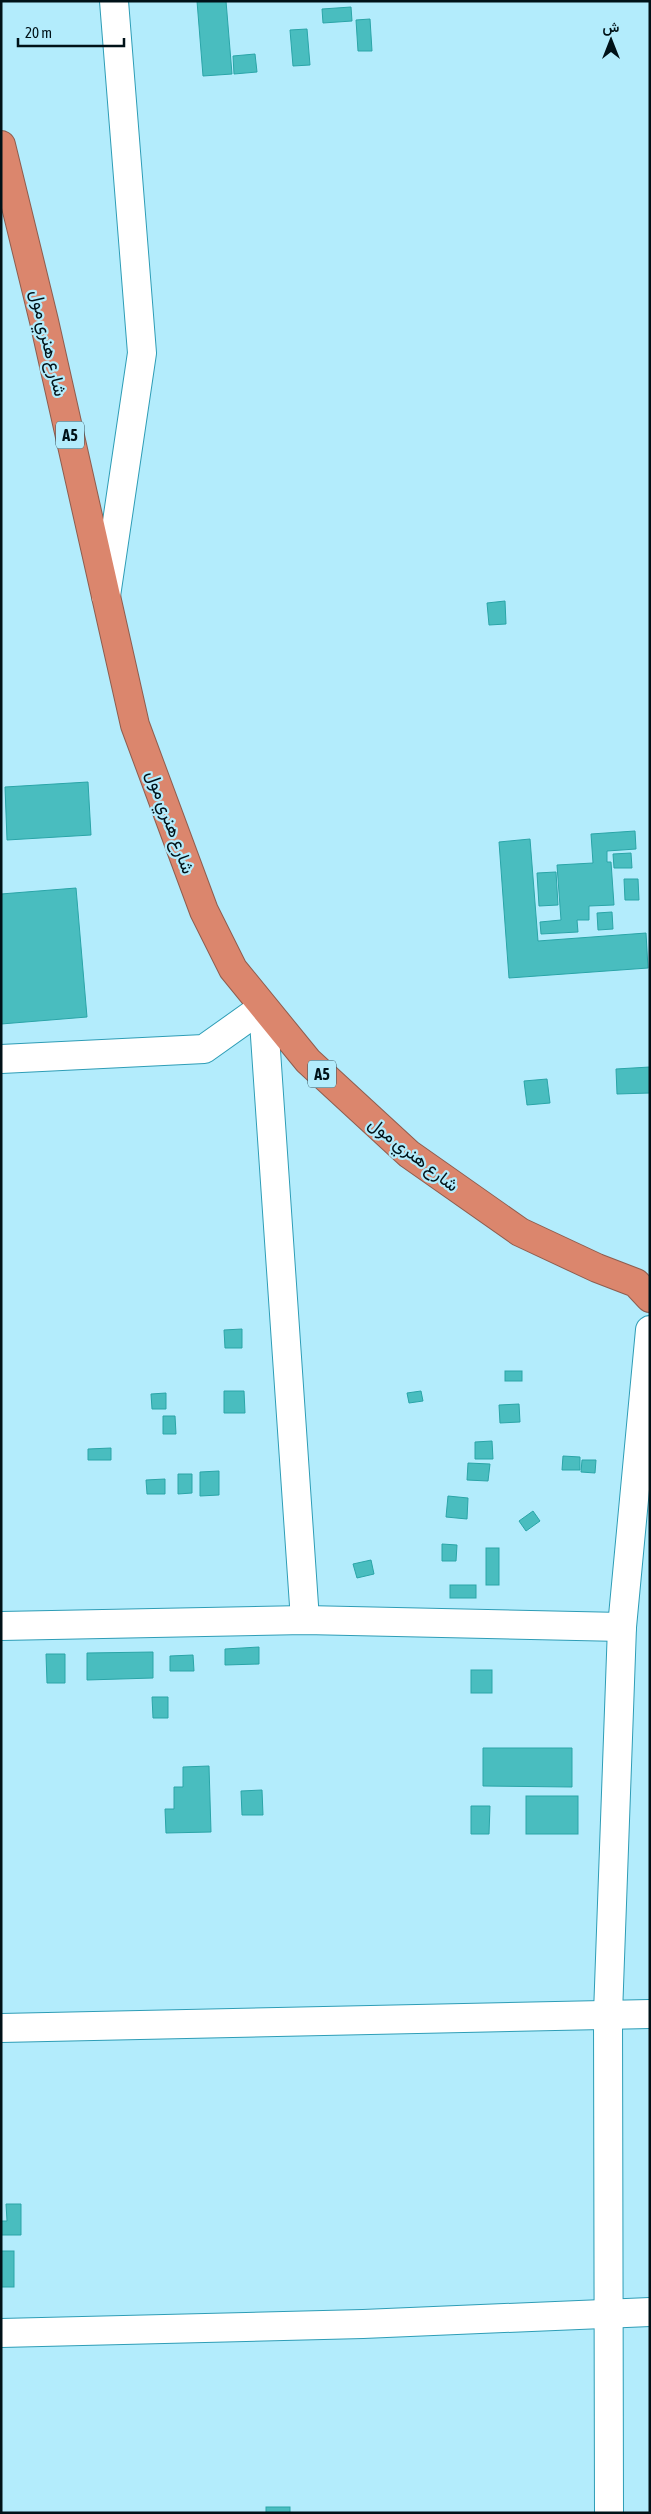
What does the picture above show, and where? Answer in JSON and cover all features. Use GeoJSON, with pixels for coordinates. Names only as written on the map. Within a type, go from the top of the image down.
{"type":"FeatureCollection","features":[{"type":"Feature","properties":{"kind":"highway","name":"شارع هنري مول"},"geometry":{"type":"LineString","coordinates":[[1,145],[44,321],[135,725],[204,911],[233,969],[308,1061],[409,1154],[520,1232],[597,1268],[636,1283],[650,1298]]}},
{"type":"Feature","properties":{"kind":"street"},"geometry":{"type":"LineString","coordinates":[[106,597],[142,353],[114,1]]}},
{"type":"Feature","properties":{"kind":"street"},"geometry":{"type":"LineString","coordinates":[[1,1059],[204,1049],[263,1007]]}},
{"type":"Feature","properties":{"kind":"street"},"geometry":{"type":"LineString","coordinates":[[263,1007],[305,1620]]}},
{"type":"Feature","properties":{"kind":"street"},"geometry":{"type":"LineString","coordinates":[[608,2513],[608,2014],[622,1627],[650,1330]]}},
{"type":"Feature","properties":{"kind":"street"},"geometry":{"type":"LineString","coordinates":[[1,1626],[305,1620],[622,1627]]}},
{"type":"Feature","properties":{"kind":"street"},"geometry":{"type":"LineString","coordinates":[[1,2028],[650,2014]]}},
{"type":"Feature","properties":{"kind":"street"},"geometry":{"type":"LineString","coordinates":[[1,2334],[363,2324],[609,2312],[650,2312]]}},
{"type":"Feature","properties":{"kind":"building"},"geometry":{"type":"Polygon","coordinates":[[[197,1],[226,1],[232,74],[203,76],[197,1]]]}},
{"type":"Feature","properties":{"kind":"building"},"geometry":{"type":"Polygon","coordinates":[[[351,7],[352,21],[323,23],[322,9],[351,7]]]}},
{"type":"Feature","properties":{"kind":"building"},"geometry":{"type":"Polygon","coordinates":[[[370,19],[372,51],[358,51],[356,20],[370,19]]]}},
{"type":"Feature","properties":{"kind":"building"},"geometry":{"type":"Polygon","coordinates":[[[307,29],[310,65],[293,66],[290,30],[307,29]]]}},
{"type":"Feature","properties":{"kind":"building"},"geometry":{"type":"Polygon","coordinates":[[[255,54],[257,72],[234,74],[233,56],[255,54]]]}},
{"type":"Feature","properties":{"kind":"building"},"geometry":{"type":"Polygon","coordinates":[[[505,601],[506,624],[489,625],[487,603],[505,601]]]}},
{"type":"Feature","properties":{"kind":"building"},"geometry":{"type":"Polygon","coordinates":[[[88,782],[91,835],[7,840],[5,787],[88,782]]]}},
{"type":"Feature","properties":{"kind":"building"},"geometry":{"type":"Polygon","coordinates":[[[635,831],[636,849],[607,851],[607,862],[611,862],[614,905],[589,906],[589,920],[577,920],[578,932],[541,934],[540,922],[561,920],[557,865],[593,863],[591,834],[635,831]]]}},
{"type":"Feature","properties":{"kind":"building"},"geometry":{"type":"Polygon","coordinates":[[[530,839],[538,941],[646,933],[648,968],[509,978],[499,842],[530,839]]]}},
{"type":"Feature","properties":{"kind":"building"},"geometry":{"type":"Polygon","coordinates":[[[631,853],[632,868],[614,868],[613,854],[631,853]]]}},
{"type":"Feature","properties":{"kind":"building"},"geometry":{"type":"Polygon","coordinates":[[[556,872],[558,905],[539,906],[537,873],[556,872]]]}},
{"type":"Feature","properties":{"kind":"building"},"geometry":{"type":"Polygon","coordinates":[[[624,879],[638,879],[639,900],[625,900],[624,879]]]}},
{"type":"Feature","properties":{"kind":"building"},"geometry":{"type":"Polygon","coordinates":[[[76,888],[87,1017],[1,1024],[1,894],[76,888]]]}},
{"type":"Feature","properties":{"kind":"building"},"geometry":{"type":"Polygon","coordinates":[[[612,912],[613,929],[598,930],[597,913],[612,912]]]}},
{"type":"Feature","properties":{"kind":"building"},"geometry":{"type":"Polygon","coordinates":[[[650,1067],[650,1093],[617,1094],[616,1069],[650,1067]]]}},
{"type":"Feature","properties":{"kind":"building"},"geometry":{"type":"Polygon","coordinates":[[[547,1079],[550,1103],[527,1105],[524,1081],[547,1079]]]}},
{"type":"Feature","properties":{"kind":"building"},"geometry":{"type":"Polygon","coordinates":[[[242,1329],[242,1348],[225,1348],[224,1330],[242,1329]]]}},
{"type":"Feature","properties":{"kind":"building"},"geometry":{"type":"Polygon","coordinates":[[[505,1371],[522,1371],[522,1381],[505,1381],[505,1371]]]}},
{"type":"Feature","properties":{"kind":"building"},"geometry":{"type":"Polygon","coordinates":[[[224,1391],[244,1391],[245,1413],[224,1413],[224,1391]]]}},
{"type":"Feature","properties":{"kind":"building"},"geometry":{"type":"Polygon","coordinates":[[[421,1391],[423,1401],[409,1403],[407,1393],[421,1391]]]}},
{"type":"Feature","properties":{"kind":"building"},"geometry":{"type":"Polygon","coordinates":[[[166,1393],[166,1409],[152,1409],[151,1394],[166,1393]]]}},
{"type":"Feature","properties":{"kind":"building"},"geometry":{"type":"Polygon","coordinates":[[[519,1404],[520,1422],[500,1423],[499,1405],[519,1404]]]}},
{"type":"Feature","properties":{"kind":"building"},"geometry":{"type":"Polygon","coordinates":[[[163,1416],[175,1416],[176,1434],[163,1434],[163,1416]]]}},
{"type":"Feature","properties":{"kind":"building"},"geometry":{"type":"Polygon","coordinates":[[[492,1441],[493,1459],[475,1459],[475,1442],[492,1441]]]}},
{"type":"Feature","properties":{"kind":"building"},"geometry":{"type":"Polygon","coordinates":[[[111,1448],[111,1460],[88,1460],[88,1449],[111,1448]]]}},
{"type":"Feature","properties":{"kind":"building"},"geometry":{"type":"Polygon","coordinates":[[[563,1456],[580,1457],[580,1470],[562,1470],[563,1456]]]}},
{"type":"Feature","properties":{"kind":"building"},"geometry":{"type":"Polygon","coordinates":[[[582,1460],[596,1460],[595,1473],[581,1472],[582,1460]]]}},
{"type":"Feature","properties":{"kind":"building"},"geometry":{"type":"Polygon","coordinates":[[[468,1463],[490,1464],[488,1481],[467,1480],[468,1463]]]}},
{"type":"Feature","properties":{"kind":"building"},"geometry":{"type":"Polygon","coordinates":[[[219,1471],[219,1495],[200,1496],[200,1472],[219,1471]]]}},
{"type":"Feature","properties":{"kind":"building"},"geometry":{"type":"Polygon","coordinates":[[[178,1474],[192,1474],[192,1493],[178,1494],[178,1474]]]}},
{"type":"Feature","properties":{"kind":"building"},"geometry":{"type":"Polygon","coordinates":[[[165,1479],[165,1494],[147,1494],[146,1480],[165,1479]]]}},
{"type":"Feature","properties":{"kind":"building"},"geometry":{"type":"Polygon","coordinates":[[[448,1496],[468,1498],[467,1519],[446,1517],[448,1496]]]}},
{"type":"Feature","properties":{"kind":"building"},"geometry":{"type":"Polygon","coordinates":[[[533,1511],[540,1521],[526,1531],[519,1521],[533,1511]]]}},
{"type":"Feature","properties":{"kind":"building"},"geometry":{"type":"Polygon","coordinates":[[[442,1544],[457,1545],[456,1561],[442,1561],[442,1544]]]}},
{"type":"Feature","properties":{"kind":"building"},"geometry":{"type":"Polygon","coordinates":[[[486,1548],[499,1548],[499,1585],[486,1585],[486,1548]]]}},
{"type":"Feature","properties":{"kind":"building"},"geometry":{"type":"Polygon","coordinates":[[[371,1560],[374,1574],[357,1578],[353,1564],[371,1560]]]}},
{"type":"Feature","properties":{"kind":"building"},"geometry":{"type":"Polygon","coordinates":[[[450,1585],[476,1585],[476,1598],[450,1598],[450,1585]]]}},
{"type":"Feature","properties":{"kind":"building"},"geometry":{"type":"Polygon","coordinates":[[[259,1647],[259,1664],[225,1665],[225,1649],[259,1647]]]}},
{"type":"Feature","properties":{"kind":"building"},"geometry":{"type":"Polygon","coordinates":[[[153,1652],[153,1678],[87,1680],[87,1653],[153,1652]]]}},
{"type":"Feature","properties":{"kind":"building"},"geometry":{"type":"Polygon","coordinates":[[[46,1654],[65,1654],[65,1683],[47,1683],[46,1654]]]}},
{"type":"Feature","properties":{"kind":"building"},"geometry":{"type":"Polygon","coordinates":[[[193,1655],[194,1671],[170,1671],[170,1656],[193,1655]]]}},
{"type":"Feature","properties":{"kind":"building"},"geometry":{"type":"Polygon","coordinates":[[[471,1670],[492,1670],[492,1693],[471,1693],[471,1670]]]}},
{"type":"Feature","properties":{"kind":"building"},"geometry":{"type":"Polygon","coordinates":[[[152,1697],[168,1697],[168,1718],[153,1718],[152,1697]]]}},
{"type":"Feature","properties":{"kind":"building"},"geometry":{"type":"Polygon","coordinates":[[[483,1748],[572,1748],[572,1787],[483,1786],[483,1748]]]}},
{"type":"Feature","properties":{"kind":"building"},"geometry":{"type":"Polygon","coordinates":[[[209,1766],[211,1832],[166,1833],[165,1809],[174,1809],[174,1787],[183,1787],[183,1767],[209,1766]]]}},
{"type":"Feature","properties":{"kind":"building"},"geometry":{"type":"Polygon","coordinates":[[[262,1790],[263,1815],[242,1815],[241,1791],[262,1790]]]}},
{"type":"Feature","properties":{"kind":"building"},"geometry":{"type":"Polygon","coordinates":[[[526,1796],[578,1796],[578,1834],[526,1834],[526,1796]]]}},
{"type":"Feature","properties":{"kind":"building"},"geometry":{"type":"Polygon","coordinates":[[[471,1806],[490,1806],[489,1834],[471,1834],[471,1806]]]}},
{"type":"Feature","properties":{"kind":"building"},"geometry":{"type":"Polygon","coordinates":[[[6,2204],[21,2204],[21,2235],[1,2235],[1,2221],[7,2221],[6,2204]]]}},
{"type":"Feature","properties":{"kind":"building"},"geometry":{"type":"Polygon","coordinates":[[[1,2251],[14,2251],[14,2287],[1,2287],[1,2251]]]}},
{"type":"Feature","properties":{"kind":"building"},"geometry":{"type":"Polygon","coordinates":[[[266,2507],[290,2507],[290,2513],[266,2513],[266,2507]]]}}]}
